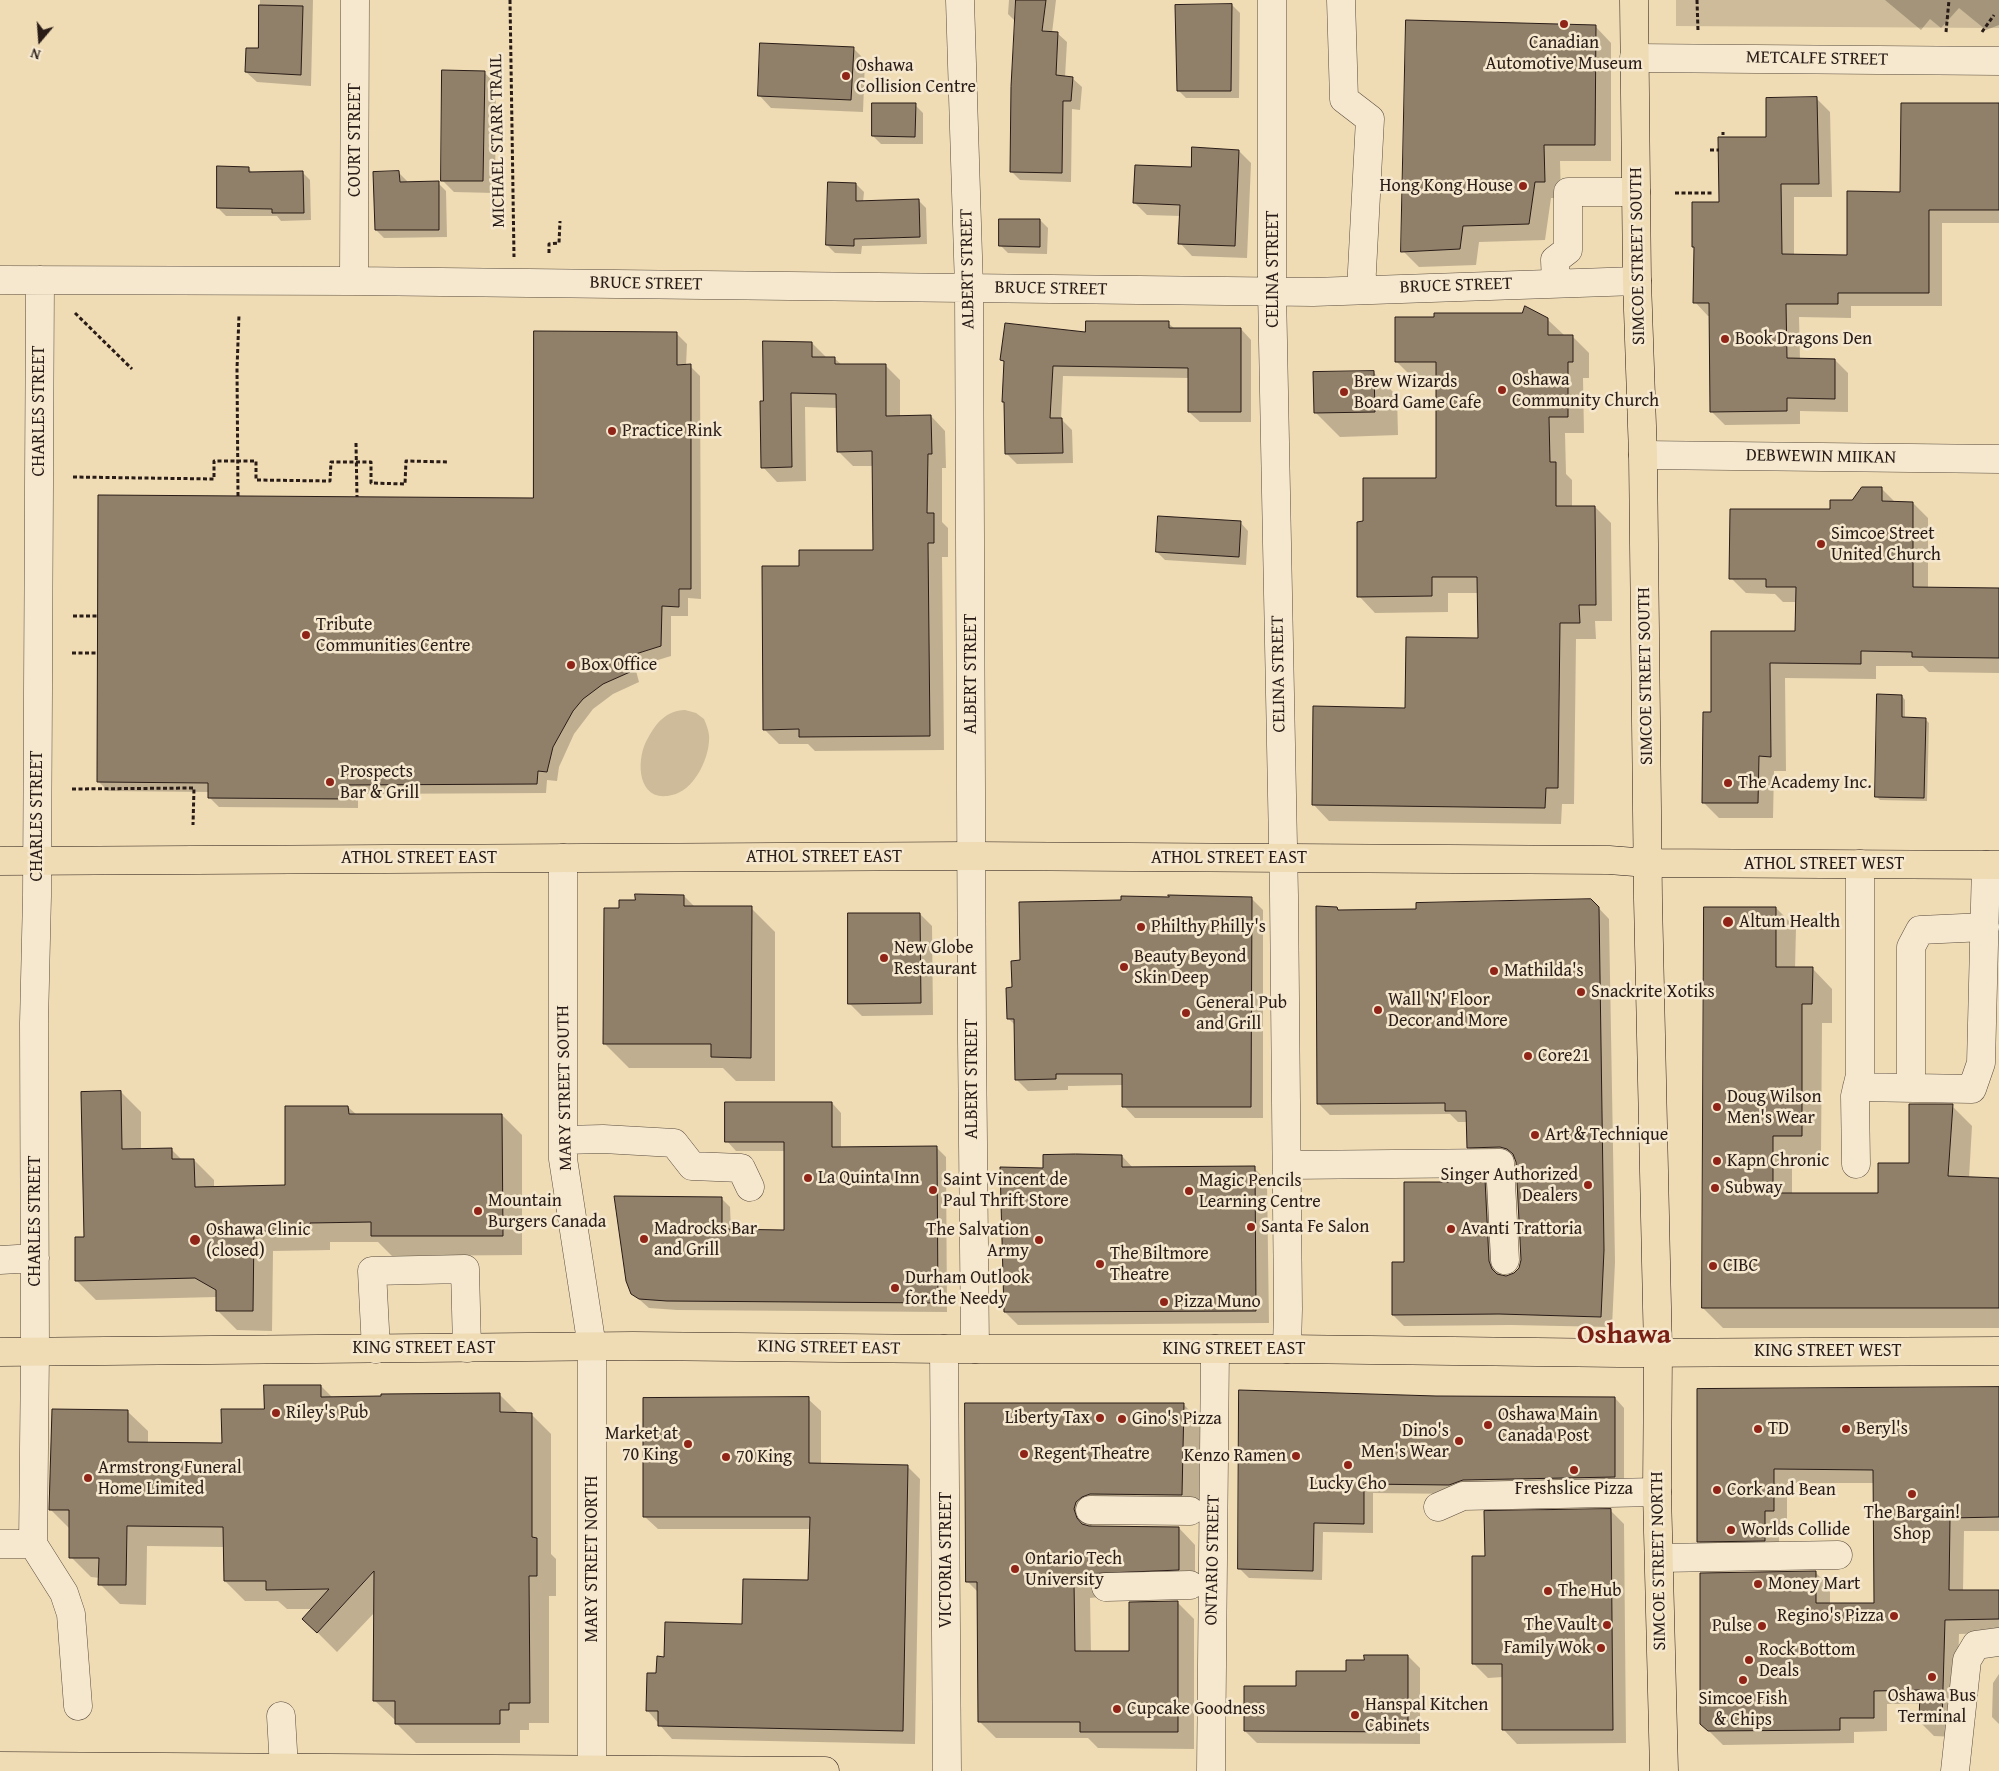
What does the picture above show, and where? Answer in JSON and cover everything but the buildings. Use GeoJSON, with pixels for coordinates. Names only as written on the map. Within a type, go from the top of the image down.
{"type":"FeatureCollection","features":[{"type":"Feature","properties":{"kind":"main road","name":"SIMCOE STREET SOUTH"},"geometry":{"type":"LineString","coordinates":[[1634,0],[1637,281],[1643,455],[1648,863],[1658,1352]]}},
{"type":"Feature","properties":{"kind":"main road","name":"ATHOL STREET EAST"},"geometry":{"type":"LineString","coordinates":[[0,861],[971,856],[1599,860],[1648,863]]}},
{"type":"Feature","properties":{"kind":"main road","name":"ATHOL STREET WEST"},"geometry":{"type":"LineString","coordinates":[[1648,863],[1993,865]]}},
{"type":"Feature","properties":{"kind":"main road","name":"KING STREET EAST"},"geometry":{"type":"LineString","coordinates":[[0,1352],[592,1347],[1287,1348],[1658,1352]]}},
{"type":"Feature","properties":{"kind":"main road","name":"KING STREET WEST"},"geometry":{"type":"LineString","coordinates":[[1658,1352],[1999,1351]]}},
{"type":"Feature","properties":{"kind":"main road","name":"SIMCOE STREET NORTH"},"geometry":{"type":"LineString","coordinates":[[1658,1352],[1657,1492],[1664,1771]]}},
{"type":"Feature","properties":{"kind":"main road"},"geometry":{"type":"LineString","coordinates":[[0,1766],[104,1769],[825,1771]]}},
{"type":"Feature","properties":{"kind":"street","name":"COURT STREET"},"geometry":{"type":"LineString","coordinates":[[354,281],[355,0]]}},
{"type":"Feature","properties":{"kind":"street","name":"ALBERT STREET"},"geometry":{"type":"LineString","coordinates":[[960,0],[969,288],[975,1349]]}},
{"type":"Feature","properties":{"kind":"street","name":"CELINA STREET"},"geometry":{"type":"LineString","coordinates":[[1272,0],[1272,291],[1283,858],[1287,1348]]}},
{"type":"Feature","properties":{"kind":"street"},"geometry":{"type":"LineString","coordinates":[[1341,0],[1344,99],[1370,119],[1361,290]]}},
{"type":"Feature","properties":{"kind":"street","name":"METCALFE STREET"},"geometry":{"type":"LineString","coordinates":[[1634,58],[1999,62]]}},
{"type":"Feature","properties":{"kind":"street"},"geometry":{"type":"LineString","coordinates":[[1556,283],[1555,260],[1568,250],[1568,192],[1636,192]]}},
{"type":"Feature","properties":{"kind":"street","name":"BRUCE STREET"},"geometry":{"type":"LineString","coordinates":[[0,280],[514,282],[1272,291],[1637,281]]}},
{"type":"Feature","properties":{"kind":"street","name":"CHARLES STREET"},"geometry":{"type":"LineString","coordinates":[[33,1544],[35,1352],[34,1023],[37,862],[40,280]]}},
{"type":"Feature","properties":{"kind":"street","name":"DEBWEWIN MIIKAN"},"geometry":{"type":"LineString","coordinates":[[1643,455],[1999,460]]}},
{"type":"Feature","properties":{"kind":"street","name":"MARY STREET SOUTH"},"geometry":{"type":"LineString","coordinates":[[563,858],[564,1159],[592,1347]]}},
{"type":"Feature","properties":{"kind":"street"},"geometry":{"type":"LineString","coordinates":[[1856,1164],[1855,1096],[1860,1075],[1860,864]]}},
{"type":"Feature","properties":{"kind":"street"},"geometry":{"type":"LineString","coordinates":[[1857,1087],[1972,1089],[1981,1063],[1985,927],[1993,865]]}},
{"type":"Feature","properties":{"kind":"street"},"geometry":{"type":"LineString","coordinates":[[1911,1088],[1911,947],[1920,930],[1985,927]]}},
{"type":"Feature","properties":{"kind":"street"},"geometry":{"type":"LineString","coordinates":[[564,1140],[603,1139],[674,1143],[692,1166],[741,1168],[750,1187]]}},
{"type":"Feature","properties":{"kind":"street"},"geometry":{"type":"LineString","coordinates":[[1287,1165],[1500,1162],[1504,1260]]}},
{"type":"Feature","properties":{"kind":"street"},"geometry":{"type":"LineString","coordinates":[[0,1260],[35,1258]]}},
{"type":"Feature","properties":{"kind":"street"},"geometry":{"type":"LineString","coordinates":[[376,1348],[372,1271],[465,1269],[467,1348]]}},
{"type":"Feature","properties":{"kind":"street","name":"MARY STREET NORTH"},"geometry":{"type":"LineString","coordinates":[[592,1347],[592,1770]]}},
{"type":"Feature","properties":{"kind":"street","name":"VICTORIA STREET"},"geometry":{"type":"LineString","coordinates":[[944,1349],[947,1771]]}},
{"type":"Feature","properties":{"kind":"street","name":"ONTARIO STREET"},"geometry":{"type":"LineString","coordinates":[[1211,1771],[1215,1349]]}},
{"type":"Feature","properties":{"kind":"street"},"geometry":{"type":"LineString","coordinates":[[1438,1506],[1463,1496],[1657,1492]]}},
{"type":"Feature","properties":{"kind":"street"},"geometry":{"type":"LineString","coordinates":[[1090,1510],[1190,1510]]}},
{"type":"Feature","properties":{"kind":"street"},"geometry":{"type":"LineString","coordinates":[[0,1544],[33,1544],[64,1593],[71,1614],[78,1706]]}},
{"type":"Feature","properties":{"kind":"street"},"geometry":{"type":"LineString","coordinates":[[1660,1558],[1838,1555]]}},
{"type":"Feature","properties":{"kind":"street"},"geometry":{"type":"LineString","coordinates":[[1106,1587],[1190,1585]]}},
{"type":"Feature","properties":{"kind":"street"},"geometry":{"type":"LineString","coordinates":[[1955,1771],[1967,1660],[1976,1645],[1999,1642]]}},
{"type":"Feature","properties":{"kind":"street"},"geometry":{"type":"LineString","coordinates":[[281,1716],[284,1768]]}},
{"type":"Feature","properties":{"kind":"path","name":"MICHAEL STARR TRAIL"},"geometry":{"type":"LineString","coordinates":[[510,0],[514,282]]}},
{"type":"Feature","properties":{"kind":"path"},"geometry":{"type":"LineString","coordinates":[[1697,0],[1698,31]]}},
{"type":"Feature","properties":{"kind":"path"},"geometry":{"type":"LineString","coordinates":[[1946,32],[1949,0]]}},
{"type":"Feature","properties":{"kind":"path"},"geometry":{"type":"LineString","coordinates":[[1982,32],[1994,15]]}},
{"type":"Feature","properties":{"kind":"path"},"geometry":{"type":"LineString","coordinates":[[1710,150],[1719,150]]}},
{"type":"Feature","properties":{"kind":"path"},"geometry":{"type":"LineString","coordinates":[[1675,193],[1712,193]]}},
{"type":"Feature","properties":{"kind":"path"},"geometry":{"type":"LineString","coordinates":[[549,253],[549,244],[559,243],[560,221]]}},
{"type":"Feature","properties":{"kind":"path"},"geometry":{"type":"LineString","coordinates":[[75,313],[132,369]]}},
{"type":"Feature","properties":{"kind":"path"},"geometry":{"type":"LineString","coordinates":[[238,496],[237,369],[239,315]]}},
{"type":"Feature","properties":{"kind":"path"},"geometry":{"type":"LineString","coordinates":[[356,442],[357,497]]}},
{"type":"Feature","properties":{"kind":"path"},"geometry":{"type":"LineString","coordinates":[[73,478],[214,479],[214,461],[238,461],[256,462],[256,480],[330,481],[331,462],[371,462],[371,483],[405,484],[406,461],[449,462]]}},
{"type":"Feature","properties":{"kind":"path"},"geometry":{"type":"LineString","coordinates":[[73,616],[98,616]]}},
{"type":"Feature","properties":{"kind":"path"},"geometry":{"type":"LineString","coordinates":[[72,653],[98,653]]}},
{"type":"Feature","properties":{"kind":"path"},"geometry":{"type":"LineString","coordinates":[[72,788],[194,788],[193,825]]}},
{"type":"Feature","properties":{"kind":"shaded area"},"geometry":{"type":"Polygon","coordinates":[[[1676,0],[1999,0],[1999,28],[1676,26],[1676,0]]]}},
{"type":"Feature","properties":{"kind":"shaded area"},"geometry":{"type":"Polygon","coordinates":[[[685,710],[696,713],[704,719],[709,738],[706,757],[698,774],[686,788],[672,795],[660,796],[652,793],[642,778],[641,757],[651,732],[659,722],[667,715],[685,710]]]}},
{"type":"Feature","properties":{"kind":"place","name":"Canadian Automotive Museum"},"geometry":{"type":"Point","coordinates":[1564,24]}},
{"type":"Feature","properties":{"kind":"place","name":"Oshawa Collision Centre"},"geometry":{"type":"Point","coordinates":[846,76]}},
{"type":"Feature","properties":{"kind":"place","name":"Hong Kong House"},"geometry":{"type":"Point","coordinates":[1523,186]}},
{"type":"Feature","properties":{"kind":"place","name":"Book Dragons Den"},"geometry":{"type":"Point","coordinates":[1725,339]}},
{"type":"Feature","properties":{"kind":"place","name":"Oshawa Community Church"},"geometry":{"type":"Point","coordinates":[1502,390]}},
{"type":"Feature","properties":{"kind":"place","name":"Brew Wizards Board Game Cafe"},"geometry":{"type":"Point","coordinates":[1344,392]}},
{"type":"Feature","properties":{"kind":"place","name":"Practice Rink"},"geometry":{"type":"Point","coordinates":[612,431]}},
{"type":"Feature","properties":{"kind":"place","name":"Simcoe Street United Church"},"geometry":{"type":"Point","coordinates":[1821,544]}},
{"type":"Feature","properties":{"kind":"place","name":"Tribute Communities Centre"},"geometry":{"type":"Point","coordinates":[306,635]}},
{"type":"Feature","properties":{"kind":"place","name":"Box Office"},"geometry":{"type":"Point","coordinates":[571,665]}},
{"type":"Feature","properties":{"kind":"place","name":"Prospects Bar & Grill"},"geometry":{"type":"Point","coordinates":[330,782]}},
{"type":"Feature","properties":{"kind":"place","name":"The Academy Inc."},"geometry":{"type":"Point","coordinates":[1728,783]}},
{"type":"Feature","properties":{"kind":"place","name":"Altum Health"},"geometry":{"type":"Point","coordinates":[1728,922]}},
{"type":"Feature","properties":{"kind":"place","name":"Philthy Philly's"},"geometry":{"type":"Point","coordinates":[1141,927]}},
{"type":"Feature","properties":{"kind":"place","name":"New Globe Restaurant"},"geometry":{"type":"Point","coordinates":[884,958]}},
{"type":"Feature","properties":{"kind":"place","name":"Beauty Beyond Skin Deep"},"geometry":{"type":"Point","coordinates":[1124,967]}},
{"type":"Feature","properties":{"kind":"place","name":"Mathilda's"},"geometry":{"type":"Point","coordinates":[1494,971]}},
{"type":"Feature","properties":{"kind":"place","name":"Snackrite Xotiks"},"geometry":{"type":"Point","coordinates":[1581,992]}},
{"type":"Feature","properties":{"kind":"place","name":"Wall 'N' Floor Decor and More"},"geometry":{"type":"Point","coordinates":[1378,1010]}},
{"type":"Feature","properties":{"kind":"place","name":"General Pub and Grill"},"geometry":{"type":"Point","coordinates":[1186,1013]}},
{"type":"Feature","properties":{"kind":"place","name":"Core21"},"geometry":{"type":"Point","coordinates":[1528,1056]}},
{"type":"Feature","properties":{"kind":"place","name":"Doug Wilson Men's Wear"},"geometry":{"type":"Point","coordinates":[1717,1107]}},
{"type":"Feature","properties":{"kind":"place","name":"Art & Technique"},"geometry":{"type":"Point","coordinates":[1535,1135]}},
{"type":"Feature","properties":{"kind":"place","name":"Kapn Chronic"},"geometry":{"type":"Point","coordinates":[1717,1161]}},
{"type":"Feature","properties":{"kind":"place","name":"La Quinta Inn"},"geometry":{"type":"Point","coordinates":[808,1178]}},
{"type":"Feature","properties":{"kind":"place","name":"Singer Authorized Dealers"},"geometry":{"type":"Point","coordinates":[1588,1185]}},
{"type":"Feature","properties":{"kind":"place","name":"Subway"},"geometry":{"type":"Point","coordinates":[1715,1188]}},
{"type":"Feature","properties":{"kind":"place","name":"Saint Vincent de Paul Thrift Store"},"geometry":{"type":"Point","coordinates":[933,1190]}},
{"type":"Feature","properties":{"kind":"place","name":"Magic Pencils Learning Centre"},"geometry":{"type":"Point","coordinates":[1189,1191]}},
{"type":"Feature","properties":{"kind":"place","name":"Mountain Burgers Canada"},"geometry":{"type":"Point","coordinates":[478,1211]}},
{"type":"Feature","properties":{"kind":"place","name":"Santa Fe Salon"},"geometry":{"type":"Point","coordinates":[1251,1227]}},
{"type":"Feature","properties":{"kind":"place","name":"Avanti Trattoria"},"geometry":{"type":"Point","coordinates":[1451,1229]}},
{"type":"Feature","properties":{"kind":"place","name":"Madrocks Bar and Grill"},"geometry":{"type":"Point","coordinates":[644,1239]}},
{"type":"Feature","properties":{"kind":"place","name":"Oshawa Clinic (closed)"},"geometry":{"type":"Point","coordinates":[195,1240]}},
{"type":"Feature","properties":{"kind":"place","name":"The Salvation Army"},"geometry":{"type":"Point","coordinates":[1039,1240]}},
{"type":"Feature","properties":{"kind":"place","name":"The Biltmore Theatre"},"geometry":{"type":"Point","coordinates":[1100,1264]}},
{"type":"Feature","properties":{"kind":"place","name":"CIBC"},"geometry":{"type":"Point","coordinates":[1713,1266]}},
{"type":"Feature","properties":{"kind":"place","name":"Durham Outlook for the Needy"},"geometry":{"type":"Point","coordinates":[895,1288]}},
{"type":"Feature","properties":{"kind":"place","name":"Pizza Muno"},"geometry":{"type":"Point","coordinates":[1164,1302]}},
{"type":"Feature","properties":{"kind":"place","name":"Riley's Pub"},"geometry":{"type":"Point","coordinates":[276,1413]}},
{"type":"Feature","properties":{"kind":"place","name":"Liberty Tax"},"geometry":{"type":"Point","coordinates":[1100,1418]}},
{"type":"Feature","properties":{"kind":"place","name":"Gino's Pizza"},"geometry":{"type":"Point","coordinates":[1122,1419]}},
{"type":"Feature","properties":{"kind":"place","name":"Oshawa Main Canada Post"},"geometry":{"type":"Point","coordinates":[1488,1425]}},
{"type":"Feature","properties":{"kind":"place","name":"TD"},"geometry":{"type":"Point","coordinates":[1758,1429]}},
{"type":"Feature","properties":{"kind":"place","name":"Beryl's"},"geometry":{"type":"Point","coordinates":[1846,1429]}},
{"type":"Feature","properties":{"kind":"place","name":"Dino's Men's Wear"},"geometry":{"type":"Point","coordinates":[1459,1441]}},
{"type":"Feature","properties":{"kind":"place","name":"Market at 70 King"},"geometry":{"type":"Point","coordinates":[688,1444]}},
{"type":"Feature","properties":{"kind":"place","name":"Regent Theatre"},"geometry":{"type":"Point","coordinates":[1024,1454]}},
{"type":"Feature","properties":{"kind":"place","name":"Kenzo Ramen"},"geometry":{"type":"Point","coordinates":[1296,1456]}},
{"type":"Feature","properties":{"kind":"place","name":"70 King"},"geometry":{"type":"Point","coordinates":[726,1457]}},
{"type":"Feature","properties":{"kind":"place","name":"Lucky Cho"},"geometry":{"type":"Point","coordinates":[1348,1465]}},
{"type":"Feature","properties":{"kind":"place","name":"Freshslice Pizza"},"geometry":{"type":"Point","coordinates":[1574,1470]}},
{"type":"Feature","properties":{"kind":"place","name":"Armstrong Funeral Home Limited"},"geometry":{"type":"Point","coordinates":[88,1478]}},
{"type":"Feature","properties":{"kind":"place","name":"Cork and Bean"},"geometry":{"type":"Point","coordinates":[1717,1490]}},
{"type":"Feature","properties":{"kind":"place","name":"The Bargain! Shop"},"geometry":{"type":"Point","coordinates":[1912,1494]}},
{"type":"Feature","properties":{"kind":"place","name":"Worlds Collide"},"geometry":{"type":"Point","coordinates":[1731,1530]}},
{"type":"Feature","properties":{"kind":"place","name":"Ontario Tech University"},"geometry":{"type":"Point","coordinates":[1015,1569]}},
{"type":"Feature","properties":{"kind":"place","name":"Money Mart"},"geometry":{"type":"Point","coordinates":[1758,1584]}},
{"type":"Feature","properties":{"kind":"place","name":"The Hub"},"geometry":{"type":"Point","coordinates":[1548,1591]}},
{"type":"Feature","properties":{"kind":"place","name":"Regino's Pizza"},"geometry":{"type":"Point","coordinates":[1894,1616]}},
{"type":"Feature","properties":{"kind":"place","name":"The Vault"},"geometry":{"type":"Point","coordinates":[1607,1625]}},
{"type":"Feature","properties":{"kind":"place","name":"Pulse"},"geometry":{"type":"Point","coordinates":[1762,1626]}},
{"type":"Feature","properties":{"kind":"place","name":"Family Wok"},"geometry":{"type":"Point","coordinates":[1601,1648]}},
{"type":"Feature","properties":{"kind":"place","name":"Rock Bottom Deals"},"geometry":{"type":"Point","coordinates":[1749,1660]}},
{"type":"Feature","properties":{"kind":"place","name":"Oshawa Bus Terminal"},"geometry":{"type":"Point","coordinates":[1932,1677]}},
{"type":"Feature","properties":{"kind":"place","name":"Simcoe Fish & Chips"},"geometry":{"type":"Point","coordinates":[1743,1680]}},
{"type":"Feature","properties":{"kind":"place","name":"Cupcake Goodness"},"geometry":{"type":"Point","coordinates":[1117,1709]}},
{"type":"Feature","properties":{"kind":"place","name":"Hanspal Kitchen Cabinets"},"geometry":{"type":"Point","coordinates":[1355,1715]}},
{"type":"Feature","properties":{"kind":"district","name":"Oshawa"},"geometry":{"type":"Point","coordinates":[1624,1336]}}]}
